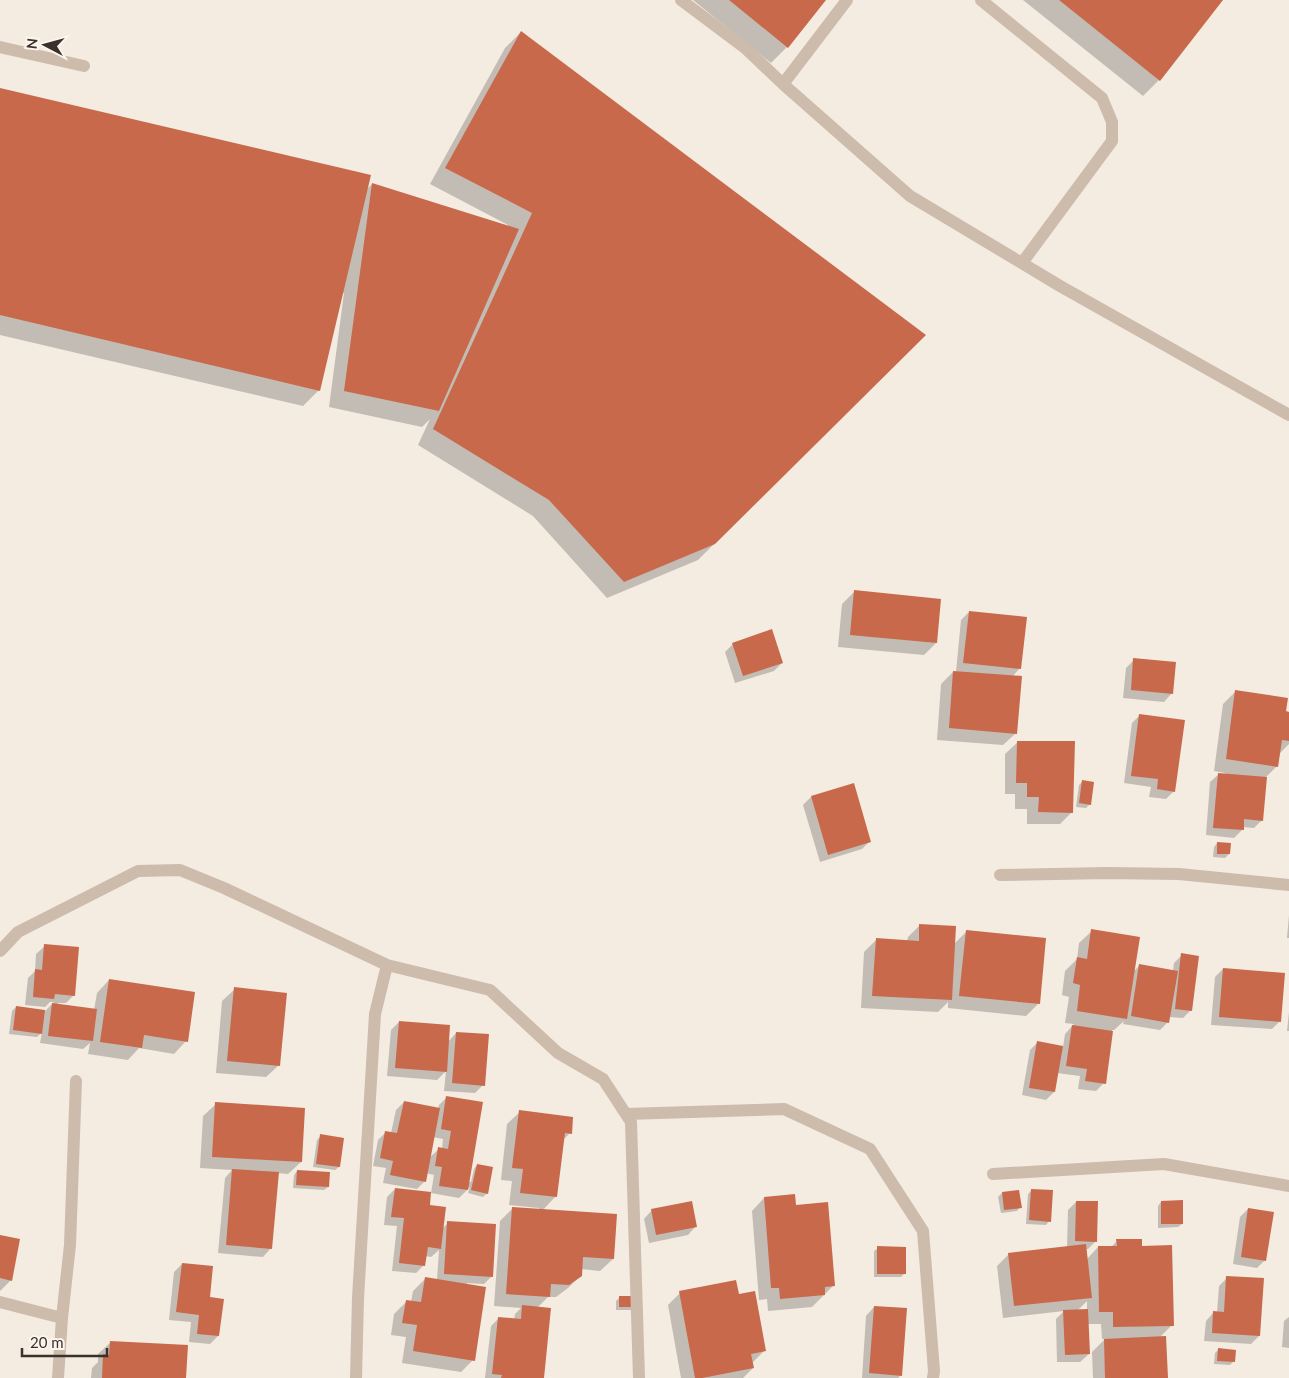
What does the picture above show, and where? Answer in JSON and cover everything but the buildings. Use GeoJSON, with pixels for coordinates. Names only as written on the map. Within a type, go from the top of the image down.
{"type":"FeatureCollection","features":[{"type":"Feature","properties":{"kind":"street"},"geometry":{"type":"LineString","coordinates":[[681,0],[745,48],[910,196],[1022,263],[1289,415]]}},
{"type":"Feature","properties":{"kind":"street"},"geometry":{"type":"LineString","coordinates":[[783,84],[847,0]]}},
{"type":"Feature","properties":{"kind":"street"},"geometry":{"type":"LineString","coordinates":[[981,0],[1102,98],[1112,122],[1112,141],[1022,263]]}},
{"type":"Feature","properties":{"kind":"street"},"geometry":{"type":"LineString","coordinates":[[0,47],[84,66]]}},
{"type":"Feature","properties":{"kind":"street"},"geometry":{"type":"LineString","coordinates":[[0,951],[18,932],[138,871],[180,870],[224,888],[387,965],[490,990],[558,1053],[603,1080],[631,1122],[639,1378]]}},
{"type":"Feature","properties":{"kind":"street"},"geometry":{"type":"LineString","coordinates":[[1000,875],[1179,874],[1289,885]]}},
{"type":"Feature","properties":{"kind":"street"},"geometry":{"type":"LineString","coordinates":[[356,1378],[358,1298],[375,1014],[387,965]]}},
{"type":"Feature","properties":{"kind":"street"},"geometry":{"type":"LineString","coordinates":[[58,1378],[70,1245],[76,1081]]}},
{"type":"Feature","properties":{"kind":"street"},"geometry":{"type":"LineString","coordinates":[[626,1114],[784,1109],[870,1150],[923,1231],[933,1378]]}},
{"type":"Feature","properties":{"kind":"street"},"geometry":{"type":"LineString","coordinates":[[993,1174],[1164,1164],[1289,1186]]}},
{"type":"Feature","properties":{"kind":"street"},"geometry":{"type":"LineString","coordinates":[[0,1302],[62,1318]]}}]}
